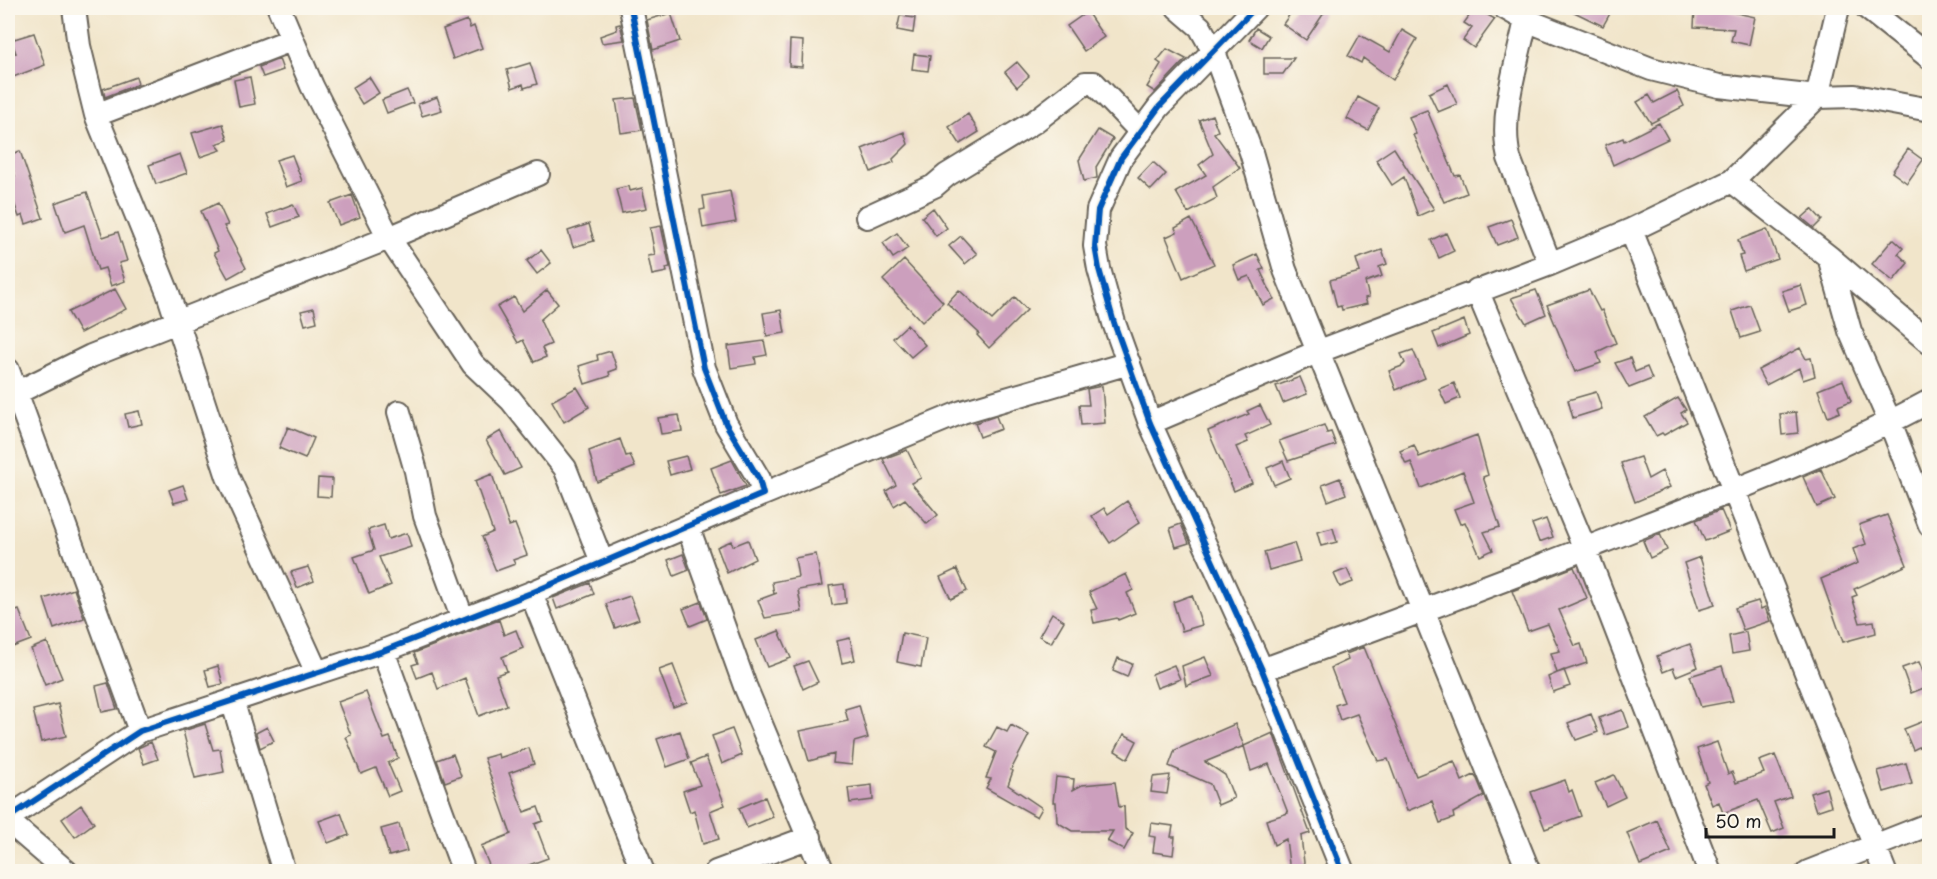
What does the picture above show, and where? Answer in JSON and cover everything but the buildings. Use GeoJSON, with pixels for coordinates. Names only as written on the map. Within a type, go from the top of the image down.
{"type":"FeatureCollection","features":[{"type":"Feature","properties":{"kind":"street"},"geometry":{"type":"LineString","coordinates":[[74,8],[79,46],[96,115],[168,293],[228,477],[317,673]]}},
{"type":"Feature","properties":{"kind":"street"},"geometry":{"type":"LineString","coordinates":[[279,8],[291,40],[389,238],[473,364],[511,400],[565,468],[602,562]]}},
{"type":"Feature","properties":{"kind":"street"},"geometry":{"type":"LineString","coordinates":[[631,8],[704,368],[726,424],[759,479],[763,494]]}},
{"type":"Feature","properties":{"kind":"street"},"geometry":{"type":"LineString","coordinates":[[1178,8],[1200,27],[1214,52],[1251,152],[1285,270],[1529,872]]}},
{"type":"Feature","properties":{"kind":"street"},"geometry":{"type":"LineString","coordinates":[[1255,8],[1159,107],[1122,158],[1098,210],[1095,230],[1099,269],[1150,423],[1262,670],[1343,872]]}},
{"type":"Feature","properties":{"kind":"street"},"geometry":{"type":"LineString","coordinates":[[1505,8],[1526,20],[1651,69],[1719,86],[1817,97],[1855,96],[1929,110]]}},
{"type":"Feature","properties":{"kind":"street"},"geometry":{"type":"LineString","coordinates":[[1150,423],[1317,352],[1550,264],[1631,230],[1732,181],[1817,97],[1838,8]]}},
{"type":"Feature","properties":{"kind":"street"},"geometry":{"type":"LineString","coordinates":[[1867,8],[1929,58]]}},
{"type":"Feature","properties":{"kind":"street"},"geometry":{"type":"LineString","coordinates":[[1526,20],[1507,118],[1505,141],[1509,158],[1550,264]]}},
{"type":"Feature","properties":{"kind":"street"},"geometry":{"type":"LineString","coordinates":[[96,115],[291,40]]}},
{"type":"Feature","properties":{"kind":"street"},"geometry":{"type":"LineString","coordinates":[[867,217],[934,186],[947,175],[1034,122],[1085,83],[1094,83],[1141,132]]}},
{"type":"Feature","properties":{"kind":"street"},"geometry":{"type":"LineString","coordinates":[[12,394],[91,356],[389,238],[538,174]]}},
{"type":"Feature","properties":{"kind":"street"},"geometry":{"type":"LineString","coordinates":[[1732,181],[1829,257],[1929,343]]}},
{"type":"Feature","properties":{"kind":"street"},"geometry":{"type":"LineString","coordinates":[[1631,230],[1736,490],[1885,872]]}},
{"type":"Feature","properties":{"kind":"street"},"geometry":{"type":"LineString","coordinates":[[1829,257],[1850,331],[1890,422],[1929,525]]}},
{"type":"Feature","properties":{"kind":"street"},"geometry":{"type":"LineString","coordinates":[[1477,290],[1585,549],[1710,872]]}},
{"type":"Feature","properties":{"kind":"street"},"geometry":{"type":"LineString","coordinates":[[67,872],[8,820],[140,732],[383,651],[463,620],[962,412],[1129,363]]}},
{"type":"Feature","properties":{"kind":"street"},"geometry":{"type":"LineString","coordinates":[[8,370],[12,394],[140,732]]}},
{"type":"Feature","properties":{"kind":"street"},"geometry":{"type":"LineString","coordinates":[[1262,670],[1425,611],[1736,490],[1890,422],[1929,401]]}},
{"type":"Feature","properties":{"kind":"street"},"geometry":{"type":"LineString","coordinates":[[399,412],[416,471],[425,516],[463,620]]}},
{"type":"Feature","properties":{"kind":"street"},"geometry":{"type":"LineString","coordinates":[[688,526],[746,686],[823,872]]}},
{"type":"Feature","properties":{"kind":"street"},"geometry":{"type":"LineString","coordinates":[[531,593],[643,872]]}},
{"type":"Feature","properties":{"kind":"street"},"geometry":{"type":"LineString","coordinates":[[383,651],[464,872]]}},
{"type":"Feature","properties":{"kind":"street"},"geometry":{"type":"LineString","coordinates":[[232,700],[284,872]]}},
{"type":"Feature","properties":{"kind":"street"},"geometry":{"type":"LineString","coordinates":[[1808,872],[1873,844],[1929,824]]}},
{"type":"Feature","properties":{"kind":"street"},"geometry":{"type":"LineString","coordinates":[[716,872],[810,837]]}},
{"type":"Feature","properties":{"kind":"cycle path"},"geometry":{"type":"LineString","coordinates":[[8,818],[140,731],[383,651],[531,593],[763,494],[759,479],[726,424],[704,368],[631,8]]}},
{"type":"Feature","properties":{"kind":"cycle path"},"geometry":{"type":"LineString","coordinates":[[1255,8],[1159,107],[1121,158],[1098,210],[1095,246],[1114,323],[1150,423],[1262,670],[1343,872]]}}]}
